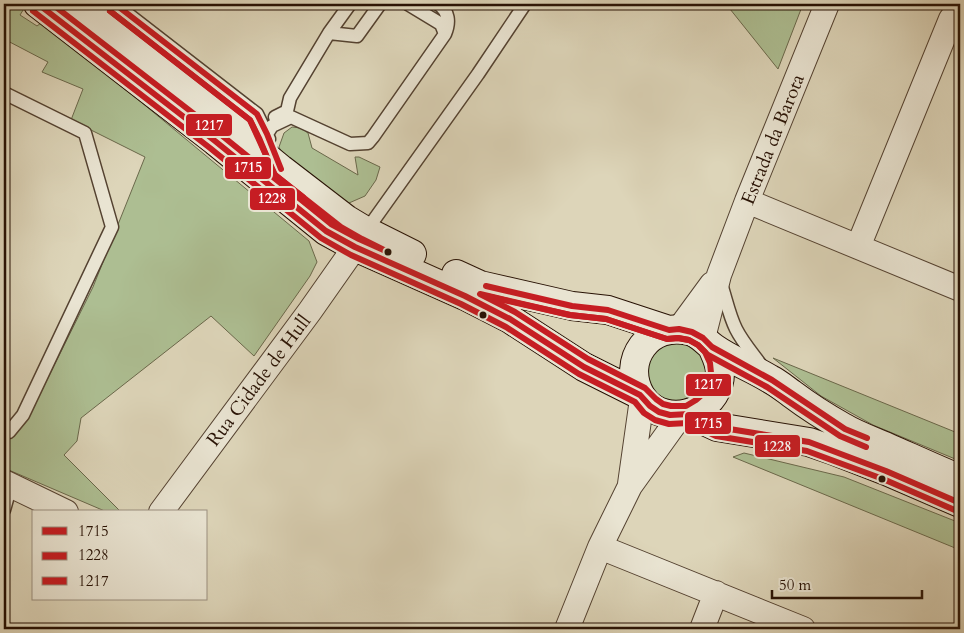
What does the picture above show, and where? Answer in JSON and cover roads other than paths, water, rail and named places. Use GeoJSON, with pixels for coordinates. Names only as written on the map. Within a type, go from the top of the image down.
{"type":"FeatureCollection","features":[{"type":"Feature","properties":{"kind":"street"},"geometry":{"type":"LineString","coordinates":[[38,4],[215,141],[326,231],[406,252],[480,285],[572,306],[608,310],[691,336],[772,380],[845,429],[960,479]]}},
{"type":"Feature","properties":{"kind":"street"},"geometry":{"type":"LineString","coordinates":[[80,4],[281,169],[346,219],[360,239],[510,319],[584,367],[641,397],[660,412],[670,415],[685,414],[701,408],[711,398],[718,386],[720,373],[718,360],[691,336],[657,333],[648,340],[635,360],[635,384],[641,397],[630,486]]}},
{"type":"Feature","properties":{"kind":"street","name":"Estrada da Barota"},"geometry":{"type":"LineString","coordinates":[[691,336],[719,275],[827,4]]}},
{"type":"Feature","properties":{"kind":"street"},"geometry":{"type":"LineString","coordinates":[[858,246],[951,19]]}},
{"type":"Feature","properties":{"kind":"street"},"geometry":{"type":"LineString","coordinates":[[747,201],[960,288]]}},
{"type":"Feature","properties":{"kind":"street","name":"Rua Cidade de Hull"},"geometry":{"type":"LineString","coordinates":[[162,510],[310,311],[360,239]]}},
{"type":"Feature","properties":{"kind":"street"},"geometry":{"type":"LineString","coordinates":[[567,629],[600,547],[630,486],[685,414]]}},
{"type":"Feature","properties":{"kind":"street"},"geometry":{"type":"LineString","coordinates":[[685,414],[717,426],[809,442],[868,464],[960,503]]}},
{"type":"Feature","properties":{"kind":"street"},"geometry":{"type":"LineString","coordinates":[[7,484],[62,510]]}},
{"type":"Feature","properties":{"kind":"street"},"geometry":{"type":"LineString","coordinates":[[600,547],[803,629]]}},
{"type":"Feature","properties":{"kind":"street"},"geometry":{"type":"LineString","coordinates":[[702,629],[716,593]]}},
{"type":"Feature","properties":{"kind":"lane"},"geometry":{"type":"LineString","coordinates":[[115,4],[257,114],[281,169]]}},
{"type":"Feature","properties":{"kind":"lane"},"geometry":{"type":"LineString","coordinates":[[258,118],[268,120],[287,111],[290,98],[329,34],[350,4]]}},
{"type":"Feature","properties":{"kind":"lane"},"geometry":{"type":"LineString","coordinates":[[329,34],[357,36],[380,4]]}},
{"type":"Feature","properties":{"kind":"lane"},"geometry":{"type":"LineString","coordinates":[[408,4],[440,24],[445,34]]}},
{"type":"Feature","properties":{"kind":"lane"},"geometry":{"type":"LineString","coordinates":[[267,134],[272,126],[291,117],[350,144],[368,143],[445,34],[449,25],[444,7],[438,4]]}},
{"type":"Feature","properties":{"kind":"lane"},"geometry":{"type":"LineString","coordinates":[[360,239],[478,74],[525,4]]}},
{"type":"Feature","properties":{"kind":"lane"},"geometry":{"type":"LineString","coordinates":[[4,93],[85,133],[112,227],[23,415],[9,432],[4,432]]}},
{"type":"Feature","properties":{"kind":"lane"},"geometry":{"type":"LineString","coordinates":[[719,275],[729,312],[736,329],[772,380]]}},
{"type":"Feature","properties":{"kind":"lane"},"geometry":{"type":"LineString","coordinates":[[4,510],[7,484]]}}]}
